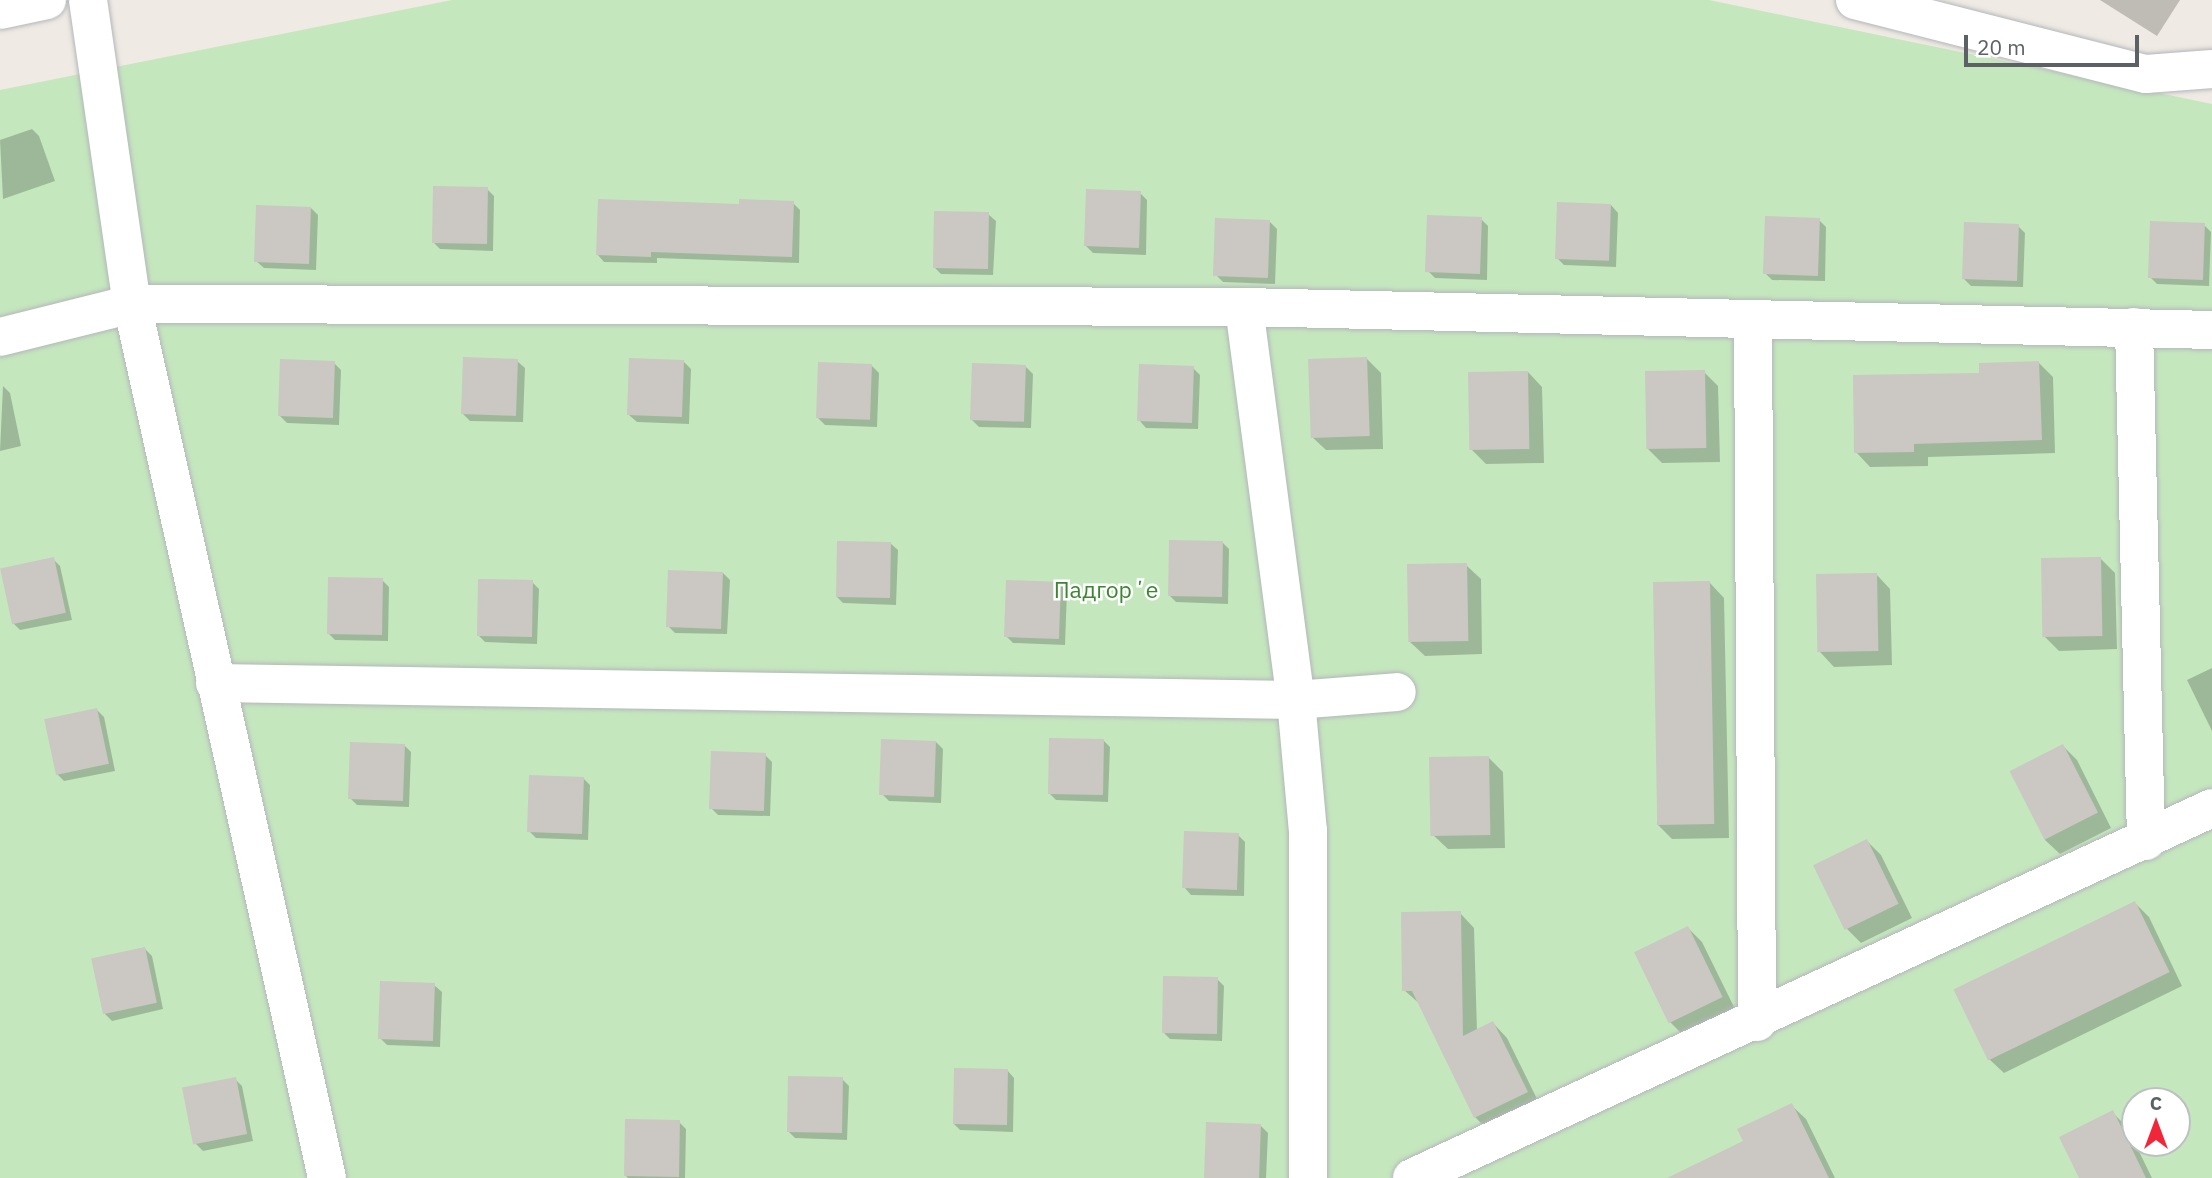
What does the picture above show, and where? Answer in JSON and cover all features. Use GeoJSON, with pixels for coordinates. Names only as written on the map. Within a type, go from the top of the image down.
{"type":"FeatureCollection","features":[{"type":"Feature","properties":{"kind":"street"},"geometry":{"type":"LineString","coordinates":[[0,10],[47,0]]}},
{"type":"Feature","properties":{"kind":"street"},"geometry":{"type":"LineString","coordinates":[[88,0],[132,304],[327,1178]]}},
{"type":"Feature","properties":{"kind":"street"},"geometry":{"type":"LineString","coordinates":[[1855,0],[2146,74],[2212,69]]}},
{"type":"Feature","properties":{"kind":"street"},"geometry":{"type":"LineString","coordinates":[[0,337],[132,304],[1244,307],[2212,330]]}},
{"type":"Feature","properties":{"kind":"street"},"geometry":{"type":"LineString","coordinates":[[1244,307],[1296,700],[1308,831],[1308,1178]]}},
{"type":"Feature","properties":{"kind":"street"},"geometry":{"type":"LineString","coordinates":[[1754,320],[1757,1022]]}},
{"type":"Feature","properties":{"kind":"street"},"geometry":{"type":"LineString","coordinates":[[2134,327],[2146,841]]}},
{"type":"Feature","properties":{"kind":"street"},"geometry":{"type":"LineString","coordinates":[[215,683],[1296,700],[1397,692]]}},
{"type":"Feature","properties":{"kind":"street"},"geometry":{"type":"LineString","coordinates":[[1412,1178],[1757,1022],[2212,808]]}},
{"type":"Feature","properties":{"kind":"green space","name":"Падгорʼе"},"geometry":{"type":"Polygon","coordinates":[[[452,0],[1709,0],[2212,104],[2212,1178],[0,1178],[0,90],[452,0]]]}},
{"type":"Feature","properties":{"kind":"building"},"geometry":{"type":"Polygon","coordinates":[[[433,186],[488,187],[487,244],[432,243],[433,186]]]}},
{"type":"Feature","properties":{"kind":"building"},"geometry":{"type":"Polygon","coordinates":[[[1086,189],[1141,191],[1139,248],[1084,246],[1086,189]]]}},
{"type":"Feature","properties":{"kind":"building"},"geometry":{"type":"Polygon","coordinates":[[[598,199],[739,204],[739,199],[794,201],[792,257],[651,252],[651,257],[596,255],[598,199]]]}},
{"type":"Feature","properties":{"kind":"building"},"geometry":{"type":"Polygon","coordinates":[[[1557,202],[1611,204],[1609,261],[1555,259],[1557,202]]]}},
{"type":"Feature","properties":{"kind":"building"},"geometry":{"type":"Polygon","coordinates":[[[256,205],[311,207],[309,264],[254,262],[256,205]]]}},
{"type":"Feature","properties":{"kind":"building"},"geometry":{"type":"Polygon","coordinates":[[[934,211],[989,212],[988,269],[933,268],[934,211]]]}},
{"type":"Feature","properties":{"kind":"building"},"geometry":{"type":"Polygon","coordinates":[[[1427,215],[1482,217],[1480,274],[1425,272],[1427,215]]]}},
{"type":"Feature","properties":{"kind":"building"},"geometry":{"type":"Polygon","coordinates":[[[1765,216],[1820,218],[1818,276],[1763,274],[1765,216]]]}},
{"type":"Feature","properties":{"kind":"building"},"geometry":{"type":"Polygon","coordinates":[[[1215,218],[1270,220],[1268,278],[1213,276],[1215,218]]]}},
{"type":"Feature","properties":{"kind":"building"},"geometry":{"type":"Polygon","coordinates":[[[2150,221],[2205,223],[2203,280],[2148,278],[2150,221]]]}},
{"type":"Feature","properties":{"kind":"building"},"geometry":{"type":"Polygon","coordinates":[[[1964,222],[2019,224],[2017,281],[1962,279],[1964,222]]]}},
{"type":"Feature","properties":{"kind":"building"},"geometry":{"type":"Polygon","coordinates":[[[463,357],[518,359],[516,416],[461,414],[463,357]]]}},
{"type":"Feature","properties":{"kind":"building"},"geometry":{"type":"Polygon","coordinates":[[[1367,357],[1370,436],[1311,438],[1308,359],[1367,357]]]}},
{"type":"Feature","properties":{"kind":"building"},"geometry":{"type":"Polygon","coordinates":[[[629,358],[684,360],[682,417],[627,415],[629,358]]]}},
{"type":"Feature","properties":{"kind":"building"},"geometry":{"type":"Polygon","coordinates":[[[280,359],[335,361],[333,418],[278,416],[280,359]]]}},
{"type":"Feature","properties":{"kind":"building"},"geometry":{"type":"Polygon","coordinates":[[[2039,361],[2042,440],[1914,444],[1914,452],[1854,453],[1853,375],[1979,373],[1979,363],[2039,361]]]}},
{"type":"Feature","properties":{"kind":"building"},"geometry":{"type":"Polygon","coordinates":[[[818,362],[872,364],[870,420],[816,418],[818,362]]]}},
{"type":"Feature","properties":{"kind":"building"},"geometry":{"type":"Polygon","coordinates":[[[972,363],[1026,365],[1024,422],[970,420],[972,363]]]}},
{"type":"Feature","properties":{"kind":"building"},"geometry":{"type":"Polygon","coordinates":[[[1139,364],[1194,366],[1192,423],[1137,421],[1139,364]]]}},
{"type":"Feature","properties":{"kind":"building"},"geometry":{"type":"Polygon","coordinates":[[[1705,370],[1706,448],[1646,449],[1645,371],[1705,370]]]}},
{"type":"Feature","properties":{"kind":"building"},"geometry":{"type":"Polygon","coordinates":[[[1528,371],[1529,449],[1469,450],[1468,372],[1528,371]]]}},
{"type":"Feature","properties":{"kind":"building"},"geometry":{"type":"Polygon","coordinates":[[[1169,540],[1223,541],[1222,597],[1168,596],[1169,540]]]}},
{"type":"Feature","properties":{"kind":"building"},"geometry":{"type":"Polygon","coordinates":[[[837,541],[891,542],[890,598],[836,597],[837,541]]]}},
{"type":"Feature","properties":{"kind":"building"},"geometry":{"type":"Polygon","coordinates":[[[54,557],[66,613],[12,624],[0,568],[54,557]]]}},
{"type":"Feature","properties":{"kind":"building"},"geometry":{"type":"Polygon","coordinates":[[[2101,557],[2102,636],[2042,637],[2041,558],[2101,557]]]}},
{"type":"Feature","properties":{"kind":"building"},"geometry":{"type":"Polygon","coordinates":[[[1467,563],[1468,641],[1408,642],[1407,564],[1467,563]]]}},
{"type":"Feature","properties":{"kind":"building"},"geometry":{"type":"Polygon","coordinates":[[[668,570],[723,572],[721,629],[666,627],[668,570]]]}},
{"type":"Feature","properties":{"kind":"building"},"geometry":{"type":"Polygon","coordinates":[[[1877,573],[1878,651],[1817,652],[1816,574],[1877,573]]]}},
{"type":"Feature","properties":{"kind":"building"},"geometry":{"type":"Polygon","coordinates":[[[328,577],[383,578],[382,635],[327,634],[328,577]]]}},
{"type":"Feature","properties":{"kind":"building"},"geometry":{"type":"Polygon","coordinates":[[[478,579],[533,580],[532,637],[477,636],[478,579]]]}},
{"type":"Feature","properties":{"kind":"building"},"geometry":{"type":"Polygon","coordinates":[[[1006,580],[1061,582],[1059,639],[1004,637],[1006,580]]]}},
{"type":"Feature","properties":{"kind":"building"},"geometry":{"type":"Polygon","coordinates":[[[1710,581],[1714,824],[1657,825],[1653,582],[1710,581]]]}},
{"type":"Feature","properties":{"kind":"building"},"geometry":{"type":"Polygon","coordinates":[[[97,708],[109,764],[56,775],[44,719],[97,708]]]}},
{"type":"Feature","properties":{"kind":"building"},"geometry":{"type":"Polygon","coordinates":[[[1049,738],[1104,739],[1103,795],[1048,794],[1049,738]]]}},
{"type":"Feature","properties":{"kind":"building"},"geometry":{"type":"Polygon","coordinates":[[[881,739],[936,741],[934,797],[879,795],[881,739]]]}},
{"type":"Feature","properties":{"kind":"building"},"geometry":{"type":"Polygon","coordinates":[[[350,742],[405,744],[403,801],[348,799],[350,742]]]}},
{"type":"Feature","properties":{"kind":"building"},"geometry":{"type":"Polygon","coordinates":[[[2063,744],[2098,813],[2044,840],[2010,771],[2063,744]]]}},
{"type":"Feature","properties":{"kind":"building"},"geometry":{"type":"Polygon","coordinates":[[[711,751],[766,753],[764,811],[709,809],[711,751]]]}},
{"type":"Feature","properties":{"kind":"building"},"geometry":{"type":"Polygon","coordinates":[[[1489,756],[1490,835],[1430,836],[1429,757],[1489,756]]]}},
{"type":"Feature","properties":{"kind":"building"},"geometry":{"type":"Polygon","coordinates":[[[529,775],[584,777],[582,834],[527,832],[529,775]]]}},
{"type":"Feature","properties":{"kind":"building"},"geometry":{"type":"Polygon","coordinates":[[[1184,831],[1239,833],[1237,890],[1182,888],[1184,831]]]}},
{"type":"Feature","properties":{"kind":"building"},"geometry":{"type":"Polygon","coordinates":[[[1867,839],[1899,904],[1845,930],[1813,865],[1867,839]]]}},
{"type":"Feature","properties":{"kind":"building"},"geometry":{"type":"Polygon","coordinates":[[[2135,901],[2170,972],[1988,1061],[1953,990],[2135,901]]]}},
{"type":"Feature","properties":{"kind":"building"},"geometry":{"type":"Polygon","coordinates":[[[1461,911],[1463,1036],[1493,1021],[1528,1092],[1474,1118],[1412,991],[1402,991],[1401,912],[1461,911]]]}},
{"type":"Feature","properties":{"kind":"building"},"geometry":{"type":"Polygon","coordinates":[[[1688,926],[1723,997],[1669,1023],[1634,952],[1688,926]]]}},
{"type":"Feature","properties":{"kind":"building"},"geometry":{"type":"Polygon","coordinates":[[[145,947],[157,1003],[103,1014],[91,958],[145,947]]]}},
{"type":"Feature","properties":{"kind":"building"},"geometry":{"type":"Polygon","coordinates":[[[1163,976],[1218,977],[1217,1034],[1162,1033],[1163,976]]]}},
{"type":"Feature","properties":{"kind":"building"},"geometry":{"type":"Polygon","coordinates":[[[380,981],[435,983],[433,1041],[378,1039],[380,981]]]}},
{"type":"Feature","properties":{"kind":"building"},"geometry":{"type":"Polygon","coordinates":[[[954,1068],[1008,1069],[1007,1125],[953,1124],[954,1068]]]}},
{"type":"Feature","properties":{"kind":"building"},"geometry":{"type":"Polygon","coordinates":[[[788,1076],[843,1077],[842,1133],[787,1132],[788,1076]]]}},
{"type":"Feature","properties":{"kind":"building"},"geometry":{"type":"Polygon","coordinates":[[[236,1077],[247,1134],[193,1144],[182,1087],[236,1077]]]}},
{"type":"Feature","properties":{"kind":"building"},"geometry":{"type":"Polygon","coordinates":[[[1792,1103],[1829,1178],[1667,1178],[1743,1141],[1737,1129],[1792,1103]]]}},
{"type":"Feature","properties":{"kind":"building"},"geometry":{"type":"Polygon","coordinates":[[[2113,1110],[2121,1126],[2121,1157],[2136,1157],[2146,1178],[2079,1178],[2059,1137],[2113,1110]]]}},
{"type":"Feature","properties":{"kind":"building"},"geometry":{"type":"Polygon","coordinates":[[[625,1119],[680,1120],[679,1177],[624,1176],[625,1119]]]}},
{"type":"Feature","properties":{"kind":"building"},"geometry":{"type":"Polygon","coordinates":[[[1206,1122],[1261,1124],[1259,1178],[1204,1178],[1206,1122]]]}}]}
